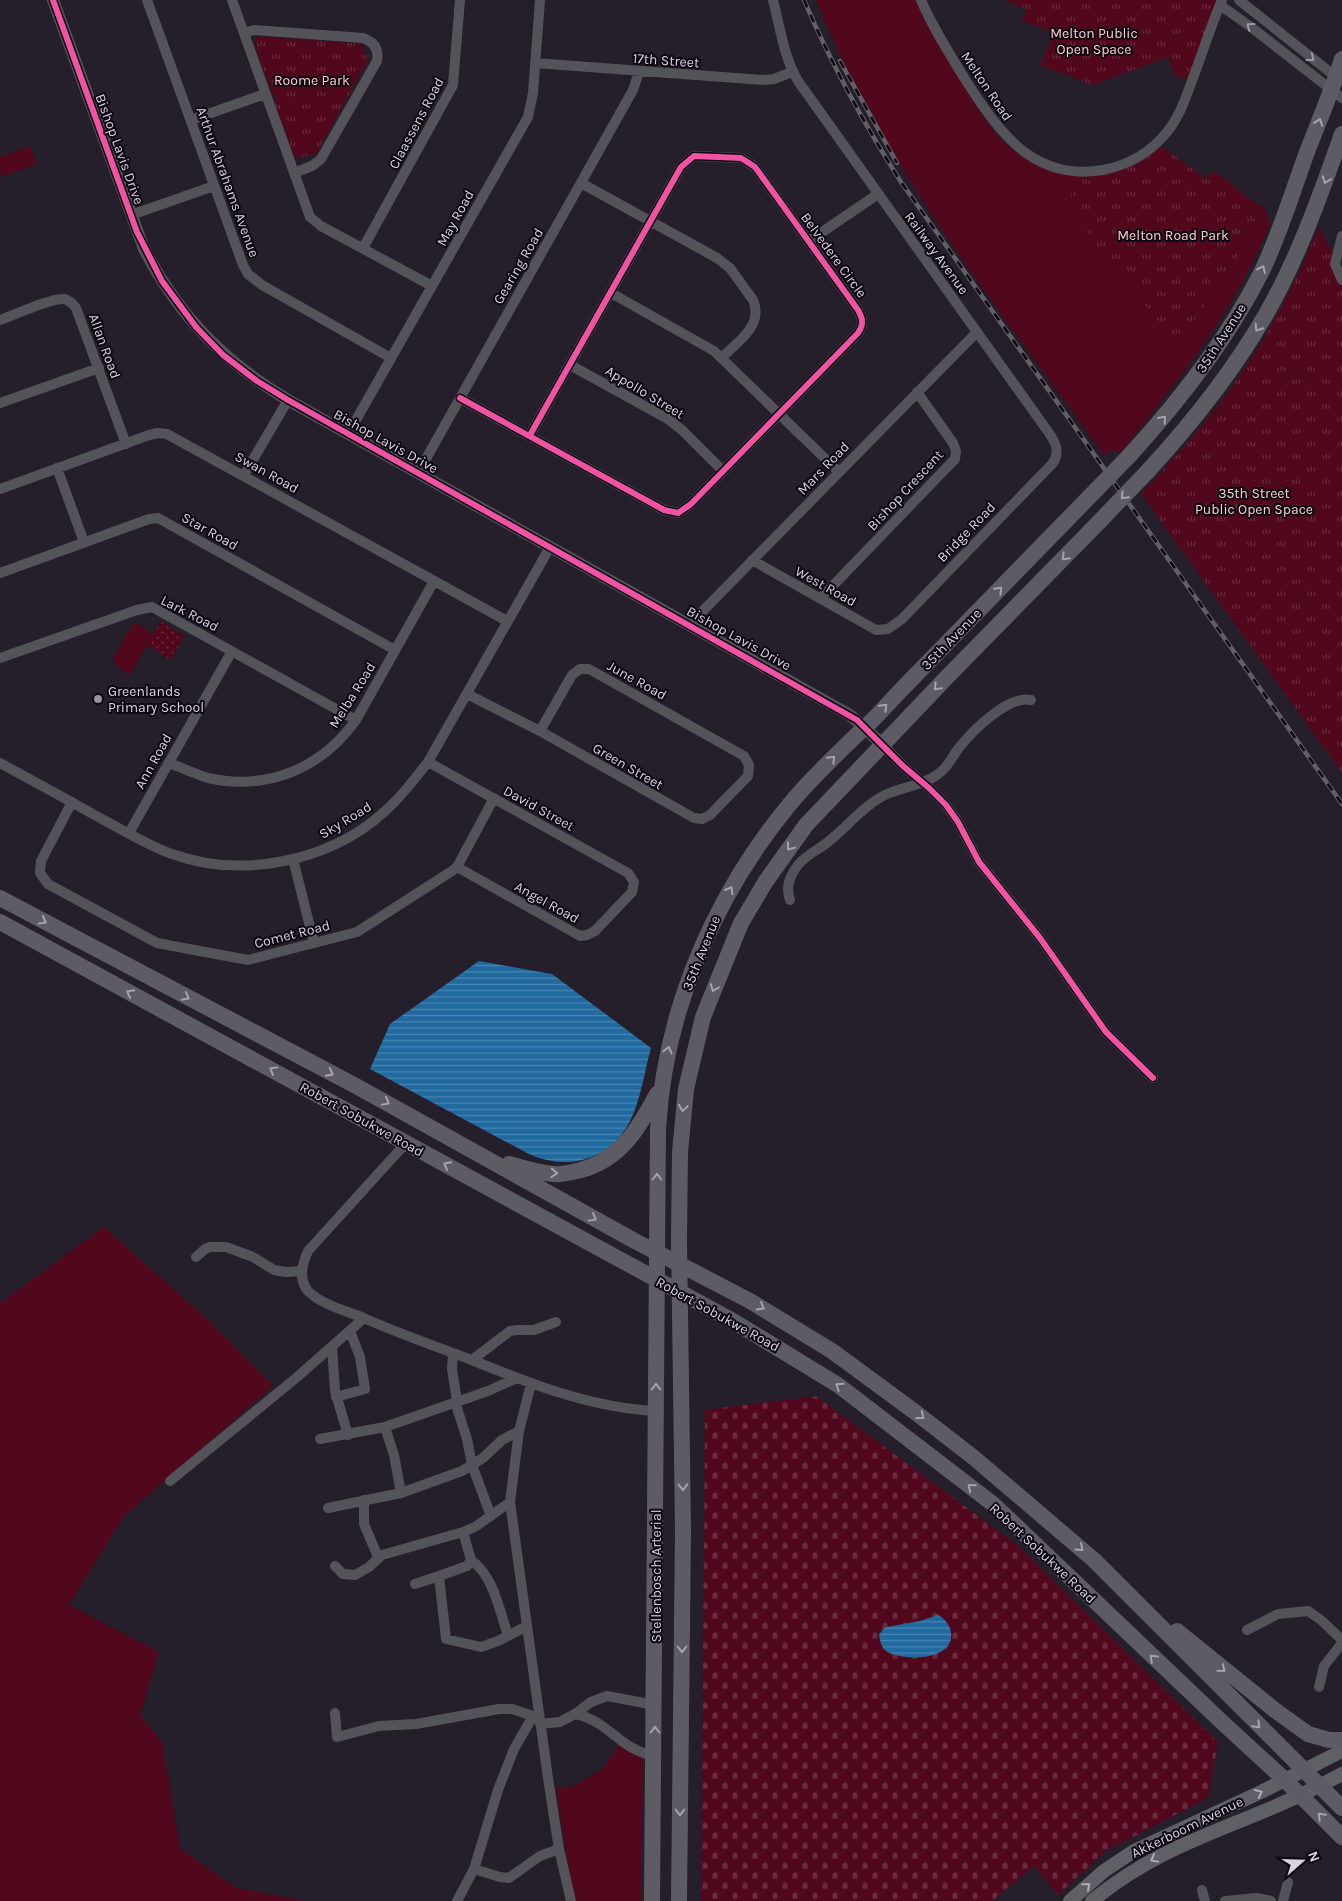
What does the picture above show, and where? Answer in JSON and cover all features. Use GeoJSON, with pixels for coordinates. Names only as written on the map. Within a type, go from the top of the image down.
{"type":"FeatureCollection","features":[{"type":"Feature","properties":{"kind":"main road","name":"35th Avenue"},"geometry":{"type":"LineString","coordinates":[[657,1252],[658,1130],[661,1085],[672,1035],[688,982],[704,942],[726,897],[764,835],[790,804],[1130,455],[1185,392],[1244,305],[1276,240],[1338,87],[1342,59]]}},
{"type":"Feature","properties":{"kind":"main road","name":"35th Avenue"},"geometry":{"type":"LineString","coordinates":[[680,1263],[679,1189],[682,1112],[697,1037],[712,991],[741,923],[786,851],[820,809],[1148,471],[1204,407],[1246,348],[1266,315],[1302,240],[1342,134]]}},
{"type":"Feature","properties":{"kind":"main road","name":"Robert Sobukwe Road"},"geometry":{"type":"LineString","coordinates":[[0,898],[356,1086],[633,1240],[750,1301],[819,1343],[864,1374],[973,1457],[1072,1541],[1117,1582],[1342,1808]]}},
{"type":"Feature","properties":{"kind":"main road","name":"Robert Sobukwe Road"},"geometry":{"type":"LineString","coordinates":[[0,922],[658,1280],[762,1338],[838,1385],[993,1504],[1342,1836]]}},
{"type":"Feature","properties":{"kind":"main road"},"geometry":{"type":"LineString","coordinates":[[490,1160],[556,1174],[570,1173],[591,1167],[616,1153],[632,1136],[645,1118],[661,1085]]}},
{"type":"Feature","properties":{"kind":"main road","name":"Stellenbosch Arterial"},"geometry":{"type":"LineString","coordinates":[[652,1901],[655,1756],[657,1252]]}},
{"type":"Feature","properties":{"kind":"main road","name":"Stellenbosch Arterial"},"geometry":{"type":"LineString","coordinates":[[680,1263],[684,1531],[680,1901]]}},
{"type":"Feature","properties":{"kind":"main road"},"geometry":{"type":"LineString","coordinates":[[1117,1582],[1218,1665],[1308,1734],[1329,1740],[1342,1740]]}},
{"type":"Feature","properties":{"kind":"main road","name":"Akkerboom Avenue"},"geometry":{"type":"LineString","coordinates":[[1070,1901],[1104,1872],[1134,1851],[1342,1752]]}},
{"type":"Feature","properties":{"kind":"main road","name":"Akkerboom Avenue"},"geometry":{"type":"LineString","coordinates":[[1092,1901],[1126,1876],[1157,1857],[1300,1795],[1342,1774]]}},
{"type":"Feature","properties":{"kind":"street","name":"Bishop Lavis Drive"},"geometry":{"type":"LineString","coordinates":[[53,0],[144,249],[162,281],[196,327],[235,365],[288,400],[850,715],[882,744]]}},
{"type":"Feature","properties":{"kind":"street","name":"Arthur Abrahams Avenue"},"geometry":{"type":"LineString","coordinates":[[147,0],[248,274],[262,285],[391,358]]}},
{"type":"Feature","properties":{"kind":"street"},"geometry":{"type":"LineString","coordinates":[[232,0],[310,217],[321,226],[432,286]]}},
{"type":"Feature","properties":{"kind":"street","name":"Claassens Road"},"geometry":{"type":"LineString","coordinates":[[363,248],[453,85],[460,0]]}},
{"type":"Feature","properties":{"kind":"street","name":"May Road"},"geometry":{"type":"LineString","coordinates":[[348,434],[528,117],[532,102],[536,64],[540,0]]}},
{"type":"Feature","properties":{"kind":"street","name":"Railway Avenue"},"geometry":{"type":"LineString","coordinates":[[773,0],[792,72],[1052,437],[1057,450]]}},
{"type":"Feature","properties":{"kind":"street","name":"Melton Road"},"geometry":{"type":"LineString","coordinates":[[921,0],[935,31],[982,107],[1004,135],[1038,161],[1055,167],[1080,171],[1109,168],[1128,162],[1146,152],[1167,132],[1178,115],[1187,95],[1221,2]]}},
{"type":"Feature","properties":{"kind":"street"},"geometry":{"type":"LineString","coordinates":[[1239,0],[1338,87]]}},
{"type":"Feature","properties":{"kind":"street"},"geometry":{"type":"LineString","coordinates":[[1221,2],[1251,27],[1338,87]]}},
{"type":"Feature","properties":{"kind":"street"},"geometry":{"type":"LineString","coordinates":[[244,33],[254,30],[364,38],[373,43],[378,51],[377,61],[321,159],[312,166],[294,173]]}},
{"type":"Feature","properties":{"kind":"street","name":"17th Street"},"geometry":{"type":"LineString","coordinates":[[536,64],[764,80],[774,79],[792,72]]}},
{"type":"Feature","properties":{"kind":"street","name":"Gearing Road"},"geometry":{"type":"LineString","coordinates":[[418,473],[633,90],[639,72]]}},
{"type":"Feature","properties":{"kind":"street"},"geometry":{"type":"LineString","coordinates":[[191,120],[266,94]]}},
{"type":"Feature","properties":{"kind":"street","name":"Belvedere Circle"},"geometry":{"type":"LineString","coordinates":[[460,398],[672,513],[678,513],[688,507],[722,470],[858,333],[862,323],[858,310],[758,170],[751,163],[742,158],[705,155],[689,158],[681,167],[530,435]]}},
{"type":"Feature","properties":{"kind":"street"},"geometry":{"type":"LineString","coordinates":[[581,182],[727,264],[753,300],[756,309],[752,328],[722,357]]}},
{"type":"Feature","properties":{"kind":"street"},"geometry":{"type":"LineString","coordinates":[[131,215],[214,186]]}},
{"type":"Feature","properties":{"kind":"street"},"geometry":{"type":"LineString","coordinates":[[809,242],[878,194]]}},
{"type":"Feature","properties":{"kind":"street"},"geometry":{"type":"LineString","coordinates":[[1342,236],[1335,264],[1342,280]]}},
{"type":"Feature","properties":{"kind":"street"},"geometry":{"type":"LineString","coordinates":[[611,294],[705,345],[722,357],[839,472]]}},
{"type":"Feature","properties":{"kind":"street","name":"Allan Road"},"geometry":{"type":"LineString","coordinates":[[0,320],[54,300],[65,299],[70,301],[76,308],[126,444]]}},
{"type":"Feature","properties":{"kind":"street","name":"Mars Road"},"geometry":{"type":"LineString","coordinates":[[689,625],[977,332]]}},
{"type":"Feature","properties":{"kind":"street","name":"Appollo Street"},"geometry":{"type":"LineString","coordinates":[[570,365],[675,424],[722,470]]}},
{"type":"Feature","properties":{"kind":"street"},"geometry":{"type":"LineString","coordinates":[[0,403],[98,368]]}},
{"type":"Feature","properties":{"kind":"street","name":"Bishop Crescent"},"geometry":{"type":"LineString","coordinates":[[821,598],[955,459],[954,443],[917,392]]}},
{"type":"Feature","properties":{"kind":"street"},"geometry":{"type":"LineString","coordinates":[[244,475],[288,400]]}},
{"type":"Feature","properties":{"kind":"street","name":"Swan Road"},"geometry":{"type":"LineString","coordinates":[[0,489],[154,434],[168,434],[507,622]]}},
{"type":"Feature","properties":{"kind":"street","name":"Bridge Road"},"geometry":{"type":"LineString","coordinates":[[888,629],[902,618],[1053,463],[1057,450]]}},
{"type":"Feature","properties":{"kind":"street"},"geometry":{"type":"LineString","coordinates":[[57,468],[84,542]]}},
{"type":"Feature","properties":{"kind":"street","name":"Star Road"},"geometry":{"type":"LineString","coordinates":[[0,573],[149,519],[161,519],[395,650]]}},
{"type":"Feature","properties":{"kind":"street","name":"Sky Road"},"geometry":{"type":"LineString","coordinates":[[1,766],[128,833],[172,854],[200,861],[254,864],[293,859],[330,846],[364,827],[383,813],[406,790],[428,762],[550,546]]}},
{"type":"Feature","properties":{"kind":"street","name":"West Road"},"geometry":{"type":"LineString","coordinates":[[752,560],[876,630],[888,629]]}},
{"type":"Feature","properties":{"kind":"street","name":"Melba Road"},"geometry":{"type":"LineString","coordinates":[[169,762],[193,773],[220,780],[248,782],[279,778],[308,766],[320,758],[339,741],[356,720],[434,580]]}},
{"type":"Feature","properties":{"kind":"street","name":"Lark Road"},"geometry":{"type":"LineString","coordinates":[[0,658],[148,607],[157,609],[356,720]]}},
{"type":"Feature","properties":{"kind":"street","name":"Ann Road"},"geometry":{"type":"LineString","coordinates":[[128,833],[232,651]]}},
{"type":"Feature","properties":{"kind":"street","name":"June Road"},"geometry":{"type":"LineString","coordinates":[[540,731],[572,674],[580,669],[588,669],[744,756]]}},
{"type":"Feature","properties":{"kind":"street","name":"Green Street"},"geometry":{"type":"LineString","coordinates":[[467,694],[540,731],[694,818],[702,819],[710,815],[748,776],[749,765],[744,756]]}},
{"type":"Feature","properties":{"kind":"street"},"geometry":{"type":"LineString","coordinates":[[790,900],[788,891],[790,876],[804,859],[826,844],[878,799],[894,791],[923,783],[943,770],[972,733],[1008,704],[1019,700],[1031,700]]}},
{"type":"Feature","properties":{"kind":"street"},"geometry":{"type":"LineString","coordinates":[[882,744],[903,766],[938,796],[953,814],[979,862],[1040,938],[1106,1032],[1153,1078]]}},
{"type":"Feature","properties":{"kind":"street","name":"David Street"},"geometry":{"type":"LineString","coordinates":[[428,762],[628,873],[634,882]]}},
{"type":"Feature","properties":{"kind":"street","name":"Comet Road"},"geometry":{"type":"LineString","coordinates":[[72,802],[41,861],[40,873],[48,884],[157,944],[248,960],[357,932],[365,928],[457,867],[494,798]]}},
{"type":"Feature","properties":{"kind":"street"},"geometry":{"type":"LineString","coordinates":[[293,859],[314,943]]}},
{"type":"Feature","properties":{"kind":"street","name":"Angel Road"},"geometry":{"type":"LineString","coordinates":[[457,867],[580,936],[595,931],[632,892],[634,882]]}},
{"type":"Feature","properties":{"kind":"street"},"geometry":{"type":"LineString","coordinates":[[406,1143],[308,1252],[302,1270],[302,1280],[307,1290],[316,1297],[406,1336],[531,1384],[602,1404],[656,1411]]}},
{"type":"Feature","properties":{"kind":"street"},"geometry":{"type":"LineString","coordinates":[[196,1257],[210,1247],[226,1247],[254,1257],[274,1270],[286,1272],[302,1270]]}},
{"type":"Feature","properties":{"kind":"street"},"geometry":{"type":"LineString","coordinates":[[170,1481],[296,1378],[364,1318]]}},
{"type":"Feature","properties":{"kind":"street"},"geometry":{"type":"LineString","coordinates":[[472,1360],[510,1332],[534,1330],[556,1322]]}},
{"type":"Feature","properties":{"kind":"street"},"geometry":{"type":"LineString","coordinates":[[336,1397],[366,1389],[360,1357],[350,1331]]}},
{"type":"Feature","properties":{"kind":"street"},"geometry":{"type":"LineString","coordinates":[[332,1346],[336,1397],[348,1435]]}},
{"type":"Feature","properties":{"kind":"street"},"geometry":{"type":"LineString","coordinates":[[452,1353],[456,1402],[467,1439],[472,1465],[491,1516]]}},
{"type":"Feature","properties":{"kind":"street"},"geometry":{"type":"LineString","coordinates":[[320,1439],[385,1427],[496,1388],[517,1378]]}},
{"type":"Feature","properties":{"kind":"street"},"geometry":{"type":"LineString","coordinates":[[531,1384],[519,1431],[510,1502],[538,1719],[559,1849],[571,1901]]}},
{"type":"Feature","properties":{"kind":"street"},"geometry":{"type":"LineString","coordinates":[[385,1427],[394,1455],[401,1493]]}},
{"type":"Feature","properties":{"kind":"street"},"geometry":{"type":"LineString","coordinates":[[328,1508],[401,1493],[443,1478],[472,1465],[502,1440],[519,1431]]}},
{"type":"Feature","properties":{"kind":"street"},"geometry":{"type":"LineString","coordinates":[[364,1500],[364,1524],[378,1557]]}},
{"type":"Feature","properties":{"kind":"street"},"geometry":{"type":"LineString","coordinates":[[335,1566],[343,1574],[355,1576],[369,1567],[378,1557],[386,1553],[402,1551],[463,1532],[491,1516],[510,1502]]}},
{"type":"Feature","properties":{"kind":"street"},"geometry":{"type":"LineString","coordinates":[[463,1532],[471,1560],[480,1567],[488,1579],[508,1635]]}},
{"type":"Feature","properties":{"kind":"street"},"geometry":{"type":"LineString","coordinates":[[415,1584],[467,1566],[471,1560]]}},
{"type":"Feature","properties":{"kind":"street"},"geometry":{"type":"LineString","coordinates":[[439,1576],[445,1637],[447,1640],[481,1647],[527,1626]]}},
{"type":"Feature","properties":{"kind":"street"},"geometry":{"type":"LineString","coordinates":[[1247,1630],[1278,1614],[1308,1611],[1321,1620],[1342,1642],[1324,1666],[1319,1687]]}},
{"type":"Feature","properties":{"kind":"street"},"geometry":{"type":"LineString","coordinates":[[335,1713],[337,1737],[379,1726],[416,1724],[499,1709],[512,1709],[538,1719],[560,1722],[591,1702],[607,1696],[655,1705]]}},
{"type":"Feature","properties":{"kind":"street"},"geometry":{"type":"LineString","coordinates":[[575,1714],[587,1716],[598,1722],[628,1747],[638,1752],[655,1756]]}},
{"type":"Feature","properties":{"kind":"street"},"geometry":{"type":"LineString","coordinates":[[457,1901],[474,1869],[498,1790],[514,1749],[538,1719]]}},
{"type":"Feature","properties":{"kind":"street"},"geometry":{"type":"LineString","coordinates":[[474,1869],[509,1878],[540,1856],[559,1849]]}},
{"type":"Feature","properties":{"kind":"street"},"geometry":{"type":"LineString","coordinates":[[1283,1901],[1288,1882]]}},
{"type":"Feature","properties":{"kind":"street"},"geometry":{"type":"LineString","coordinates":[[1202,1890],[1205,1901]]}},
{"type":"Feature","properties":{"kind":"street"},"geometry":{"type":"LineString","coordinates":[[1225,1901],[1258,1898],[1271,1901]]}},
{"type":"Feature","properties":{"kind":"green space"},"geometry":{"type":"Polygon","coordinates":[[[816,0],[916,0],[945,54],[978,109],[996,134],[1018,154],[1036,165],[1078,175],[1178,344],[1253,235],[1257,205],[1264,205],[1270,225],[1240,286],[1204,344],[1121,452],[1112,450],[1105,456],[947,237],[875,122],[844,62],[816,0]]]}},
{"type":"Feature","properties":{"kind":"green space","name":"Melton Public Open Space"},"geometry":{"type":"Polygon","coordinates":[[[1008,0],[1217,0],[1188,78],[1185,80],[1175,76],[1168,57],[1093,85],[1040,65],[1054,33],[1022,21],[1027,9],[1007,2],[1008,0]]]}},
{"type":"Feature","properties":{"kind":"green space","name":"Roome Park"},"geometry":{"type":"Polygon","coordinates":[[[259,36],[361,44],[368,60],[316,154],[295,158],[274,101],[276,100],[254,43],[259,36]]]}},
{"type":"Feature","properties":{"kind":"green space"},"geometry":{"type":"Polygon","coordinates":[[[30,146],[37,164],[1,177],[0,157],[30,146]]]}},
{"type":"Feature","properties":{"kind":"green space","name":"Melton Road Park"},"geometry":{"type":"Polygon","coordinates":[[[1159,148],[1166,149],[1206,179],[1211,173],[1216,172],[1257,205],[1253,235],[1178,344],[1112,266],[1068,204],[1078,175],[1101,174],[1121,170],[1140,162],[1159,148]]]}},
{"type":"Feature","properties":{"kind":"green space","name":"35th Street Public Open Space"},"geometry":{"type":"Polygon","coordinates":[[[1319,227],[1342,272],[1342,773],[1141,494],[1210,416],[1241,374],[1283,305],[1319,227]]]}},
{"type":"Feature","properties":{"kind":"green space"},"geometry":{"type":"Polygon","coordinates":[[[161,621],[184,636],[171,660],[147,645],[161,621]]]}},
{"type":"Feature","properties":{"kind":"green space"},"geometry":{"type":"Polygon","coordinates":[[[134,622],[153,634],[130,675],[117,667],[113,658],[134,622]]]}},
{"type":"Feature","properties":{"kind":"green space"},"geometry":{"type":"Polygon","coordinates":[[[104,1227],[209,1321],[273,1386],[123,1517],[69,1605],[159,1652],[140,1716],[162,1742],[180,1848],[236,1888],[306,1901],[0,1901],[0,1303],[104,1227]]]}},
{"type":"Feature","properties":{"kind":"green space"},"geometry":{"type":"Polygon","coordinates":[[[816,1396],[1017,1545],[1218,1742],[1208,1798],[1106,1851],[1058,1895],[1034,1866],[992,1901],[701,1901],[705,1410],[816,1396]]]}},
{"type":"Feature","properties":{"kind":"green space"},"geometry":{"type":"Polygon","coordinates":[[[619,1744],[643,1759],[641,1901],[574,1901],[556,1788],[574,1786],[604,1768],[619,1744]]]}},
{"type":"Feature","properties":{"kind":"water"},"geometry":{"type":"Polygon","coordinates":[[[479,961],[552,974],[651,1048],[634,1112],[626,1128],[616,1141],[604,1151],[590,1158],[575,1161],[559,1162],[543,1159],[527,1153],[370,1069],[390,1024],[479,961]]]}},
{"type":"Feature","properties":{"kind":"water"},"geometry":{"type":"Polygon","coordinates":[[[938,1615],[950,1627],[950,1643],[944,1650],[924,1657],[912,1657],[891,1654],[883,1647],[879,1635],[883,1629],[938,1615]]]}},
{"type":"Feature","properties":{"kind":"railway"},"geometry":{"type":"LineString","coordinates":[[804,0],[825,47],[849,93],[901,182],[1342,804]]}},
{"type":"Feature","properties":{"kind":"railway"},"geometry":{"type":"LineString","coordinates":[[840,61],[897,163]]}},
{"type":"Feature","properties":{"kind":"cycle path"},"geometry":{"type":"LineString","coordinates":[[53,0],[137,232],[162,281],[196,327],[223,355],[257,381],[288,400],[857,720],[946,805],[958,822],[979,862],[1040,938],[1106,1032],[1153,1078]]}},
{"type":"Feature","properties":{"kind":"cycle path"},"geometry":{"type":"LineString","coordinates":[[460,398],[664,510],[678,513],[691,504],[858,333],[862,324],[861,316],[755,167],[741,158],[694,156],[681,167],[530,435]]}},
{"type":"Feature","properties":{"kind":"place","name":"Greenlands Primary School"},"geometry":{"type":"Point","coordinates":[98,699]}}]}
